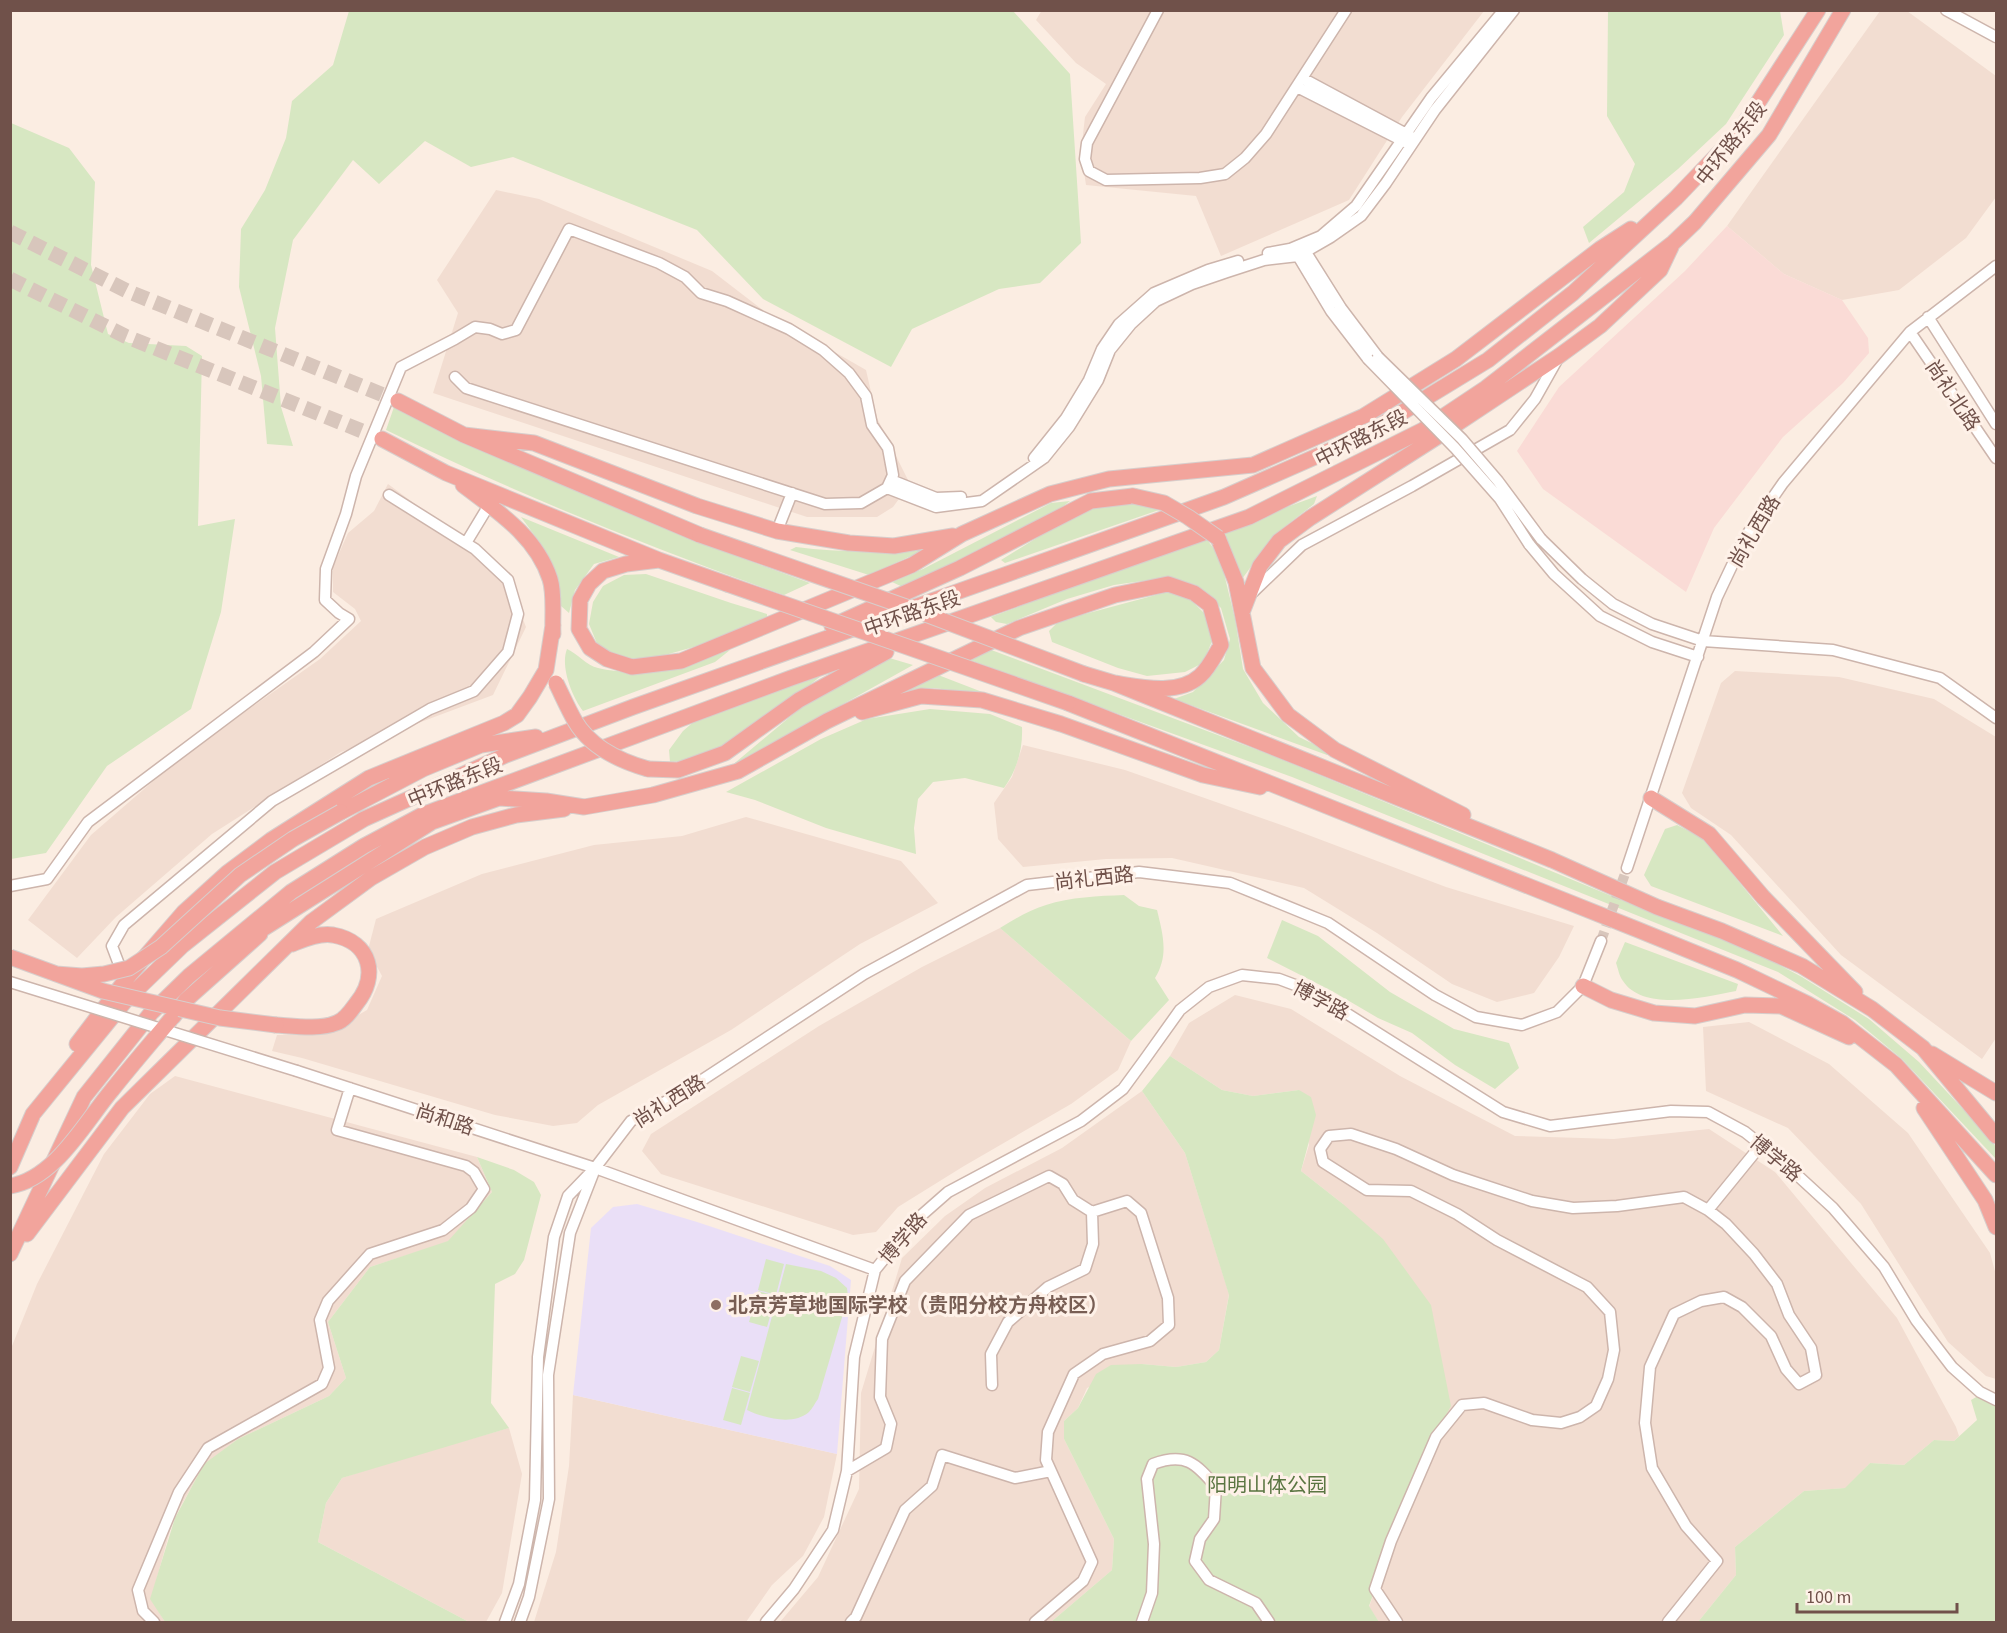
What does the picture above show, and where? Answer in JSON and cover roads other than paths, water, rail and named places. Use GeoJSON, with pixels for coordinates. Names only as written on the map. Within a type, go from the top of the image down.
{"type":"FeatureCollection","features":[{"type":"Feature","properties":{"kind":"highway","name":"中环路东段"},"geometry":{"type":"LineString","coordinates":[[10,1167],[33,1114],[126,1000],[183,945],[275,872],[364,819],[506,755],[563,733],[1224,497],[1365,435],[1488,360],[1573,292],[1671,202],[1739,132],[1818,10]]}},
{"type":"Feature","properties":{"kind":"highway","name":"中环路东段"},"geometry":{"type":"LineString","coordinates":[[10,1255],[84,1097],[151,1013],[189,976],[291,892],[364,846],[422,815],[792,678],[1249,517],[1423,430],[1486,388],[1673,243],[1695,222],[1768,135],[1843,10]]}},
{"type":"Feature","properties":{"kind":"highway"},"geometry":{"type":"LineString","coordinates":[[659,560],[626,564],[603,571],[589,584],[580,600],[579,629],[590,648],[607,659],[632,667],[681,661],[912,565],[962,534],[1050,495],[1110,479],[1253,465],[1364,416],[1456,359],[1600,249],[1671,202]]}},
{"type":"Feature","properties":{"kind":"highway"},"geometry":{"type":"LineString","coordinates":[[1552,860],[1335,750],[1288,716],[1253,668],[1243,625],[1244,605],[1260,566],[1279,541],[1310,518],[1559,356],[1600,326],[1660,270],[1673,243]]}},
{"type":"Feature","properties":{"kind":"highway"},"geometry":{"type":"LineString","coordinates":[[398,401],[464,435],[700,535],[1114,683],[1552,860],[1657,907],[1722,931],[1802,966],[1872,1009],[1923,1048],[1996,1093]]}},
{"type":"Feature","properties":{"kind":"highway"},"geometry":{"type":"LineString","coordinates":[[464,435],[534,443],[697,506],[777,531],[849,543],[894,546],[962,534]]}},
{"type":"Feature","properties":{"kind":"highway"},"geometry":{"type":"LineString","coordinates":[[382,439],[446,473],[659,560],[1068,703],[1737,970],[1842,1023],[1896,1065],[1996,1175]]}},
{"type":"Feature","properties":{"kind":"highway"},"geometry":{"type":"LineString","coordinates":[[446,473],[516,526],[539,555],[551,580],[556,682],[576,723],[611,755],[629,764],[648,769],[678,770],[725,753],[799,700],[915,634]]}},
{"type":"Feature","properties":{"kind":"highway"},"geometry":{"type":"LineString","coordinates":[[717,678],[960,568],[1091,501],[1133,496],[1164,503],[1188,517],[1218,538],[1244,605]]}},
{"type":"Feature","properties":{"kind":"highway"},"geometry":{"type":"LineString","coordinates":[[10,1255],[122,1108],[284,948],[311,922],[371,878],[425,847],[472,826],[516,815],[584,807],[653,795],[738,771],[827,721],[1019,628],[1115,595],[1168,584],[1194,593],[1210,605],[1221,645],[1200,676],[1182,685],[1155,689],[1114,683]]}},
{"type":"Feature","properties":{"kind":"highway"},"geometry":{"type":"LineString","coordinates":[[33,1114],[68,1056],[127,978],[184,912],[227,873],[271,840],[369,778],[504,723],[517,715],[546,670],[553,625]]}},
{"type":"Feature","properties":{"kind":"highway"},"geometry":{"type":"LineString","coordinates":[[827,721],[921,696],[982,700],[1061,724],[1203,775],[1299,794]]}},
{"type":"Feature","properties":{"kind":"highway"},"geometry":{"type":"LineString","coordinates":[[56,974],[82,976],[129,968],[161,947],[240,875],[293,839],[423,768],[481,745],[563,733]]}},
{"type":"Feature","properties":{"kind":"highway"},"geometry":{"type":"LineString","coordinates":[[189,976],[432,822],[499,798],[546,801],[584,807]]}},
{"type":"Feature","properties":{"kind":"highway"},"geometry":{"type":"LineString","coordinates":[[1651,798],[1709,834],[1763,897],[1872,1009]]}},
{"type":"Feature","properties":{"kind":"highway"},"geometry":{"type":"LineString","coordinates":[[10,1186],[46,1170],[66,1150],[110,1092],[186,1000],[282,915]]}},
{"type":"Feature","properties":{"kind":"highway"},"geometry":{"type":"LineString","coordinates":[[10,957],[103,991],[210,1016],[276,1025],[312,1026],[337,1023],[357,1004],[369,984],[370,969],[364,951],[343,938],[330,935],[307,938],[284,948]]}},
{"type":"Feature","properties":{"kind":"highway"},"geometry":{"type":"LineString","coordinates":[[1583,986],[1611,1000],[1654,1013],[1695,1016],[1746,1005],[1780,1006],[1873,1048]]}},
{"type":"Feature","properties":{"kind":"highway"},"geometry":{"type":"LineString","coordinates":[[1923,1048],[1996,1136]]}},
{"type":"Feature","properties":{"kind":"highway"},"geometry":{"type":"LineString","coordinates":[[1896,1065],[1985,1200],[1996,1227]]}},
{"type":"Feature","properties":{"kind":"street"},"geometry":{"type":"LineString","coordinates":[[1158,10],[1087,143],[1085,159],[1089,171],[1106,180],[1200,178],[1224,174],[1245,158],[1266,134],[1346,10]]}},
{"type":"Feature","properties":{"kind":"street"},"geometry":{"type":"LineString","coordinates":[[1409,140],[1431,98],[1504,10]]}},
{"type":"Feature","properties":{"kind":"street"},"geometry":{"type":"LineString","coordinates":[[889,484],[936,498],[976,496],[1035,457],[1066,418],[1089,380],[1102,349],[1119,324],[1154,293],[1208,270],[1260,254],[1299,250],[1321,236],[1356,206],[1436,110],[1514,10]]}},
{"type":"Feature","properties":{"kind":"street"},"geometry":{"type":"LineString","coordinates":[[1946,10],[1996,37]]}},
{"type":"Feature","properties":{"kind":"street"},"geometry":{"type":"LineString","coordinates":[[1300,82],[1409,140]]}},
{"type":"Feature","properties":{"kind":"street"},"geometry":{"type":"LineString","coordinates":[[10,886],[47,879],[88,822],[314,652],[349,619],[325,600],[326,569],[346,514],[356,476],[401,367],[475,327],[490,329],[502,334],[516,330],[569,229],[659,263],[685,277],[701,293],[789,329],[823,350],[849,373],[866,396],[872,425],[888,448],[893,475],[889,484],[861,503],[825,504],[466,388],[455,377]]}},
{"type":"Feature","properties":{"kind":"street"},"geometry":{"type":"LineString","coordinates":[[1299,250],[1331,311],[1500,499],[1529,544],[1554,574],[1599,616],[1652,642],[1698,657]]}},
{"type":"Feature","properties":{"kind":"street","name":"尚礼西路"},"geometry":{"type":"LineString","coordinates":[[1627,868],[1717,597],[1746,536],[1784,483],[1910,332],[1996,266]]}},
{"type":"Feature","properties":{"kind":"street","name":"尚礼北路"},"geometry":{"type":"LineString","coordinates":[[1928,317],[1996,424]]}},
{"type":"Feature","properties":{"kind":"street","name":"尚礼北路"},"geometry":{"type":"LineString","coordinates":[[1910,332],[1996,458]]}},
{"type":"Feature","properties":{"kind":"street"},"geometry":{"type":"LineString","coordinates":[[1244,605],[1302,545],[1510,430],[1535,399],[1559,356]]}},
{"type":"Feature","properties":{"kind":"street"},"geometry":{"type":"LineString","coordinates":[[1373,358],[1462,439],[1498,481],[1541,539],[1582,579],[1613,603],[1652,624],[1703,640],[1833,650],[1940,678],[1996,718]]}},
{"type":"Feature","properties":{"kind":"street"},"geometry":{"type":"LineString","coordinates":[[777,531],[792,493]]}},
{"type":"Feature","properties":{"kind":"street"},"geometry":{"type":"LineString","coordinates":[[127,978],[122,975],[112,946],[124,924],[272,801],[430,709],[474,691],[508,652],[518,614],[508,580],[475,549],[389,495]]}},
{"type":"Feature","properties":{"kind":"street"},"geometry":{"type":"LineString","coordinates":[[466,543],[489,505]]}},
{"type":"Feature","properties":{"kind":"street","name":"尚礼西路"},"geometry":{"type":"LineString","coordinates":[[505,1623],[519,1584],[535,1500],[538,1357],[554,1237],[568,1196],[595,1168],[631,1121],[690,1088],[864,974],[1027,885],[1139,872],[1230,884],[1328,923],[1435,995],[1476,1017],[1522,1025],[1557,1012],[1583,986],[1601,942]]}},
{"type":"Feature","properties":{"kind":"street","name":"博学路"},"geometry":{"type":"LineString","coordinates":[[766,1623],[794,1589],[833,1530],[847,1471],[854,1357],[875,1270],[915,1221],[948,1192],[1081,1121],[1122,1089],[1180,1010],[1209,987],[1242,975],[1279,979],[1311,991],[1503,1112],[1550,1126],[1671,1111],[1708,1112],[1745,1132],[1833,1208],[1848,1224],[1884,1267],[1916,1320],[1952,1367],[1980,1392],[1996,1400]]}},
{"type":"Feature","properties":{"kind":"street","name":"尚和路"},"geometry":{"type":"LineString","coordinates":[[10,982],[297,1071],[595,1168],[875,1270]]}},
{"type":"Feature","properties":{"kind":"street"},"geometry":{"type":"LineString","coordinates":[[154,1623],[143,1611],[138,1590],[178,1492],[208,1448],[322,1384],[328,1368],[320,1320],[327,1301],[370,1254],[442,1230],[471,1208],[484,1189],[474,1172],[466,1166],[337,1130],[350,1088]]}},
{"type":"Feature","properties":{"kind":"street"},"geometry":{"type":"LineString","coordinates":[[1397,1623],[1375,1589],[1390,1541],[1436,1437],[1462,1405],[1484,1403],[1532,1420],[1561,1423],[1580,1417],[1596,1406],[1608,1379],[1614,1350],[1610,1312],[1587,1287],[1497,1240],[1456,1214],[1411,1191],[1367,1190],[1323,1162],[1320,1149],[1329,1136],[1351,1134],[1396,1149],[1453,1175],[1532,1201],[1573,1208],[1617,1206],[1684,1197],[1708,1210],[1726,1224],[1754,1254],[1777,1284],[1790,1315],[1811,1348],[1816,1375],[1800,1384],[1786,1370],[1772,1336],[1742,1307],[1724,1297],[1701,1301],[1674,1314],[1650,1366],[1645,1423],[1653,1468],[1686,1526],[1717,1562],[1668,1623]]}},
{"type":"Feature","properties":{"kind":"street"},"geometry":{"type":"LineString","coordinates":[[1708,1210],[1761,1145]]}},
{"type":"Feature","properties":{"kind":"street","name":"尚礼西路"},"geometry":{"type":"LineString","coordinates":[[520,1623],[529,1597],[549,1499],[548,1375],[570,1233],[595,1168]]}},
{"type":"Feature","properties":{"kind":"street"},"geometry":{"type":"LineString","coordinates":[[847,1471],[886,1448],[891,1424],[880,1397],[882,1339],[904,1281],[969,1215],[1049,1176],[1063,1185],[1073,1200],[1092,1212],[1127,1201],[1141,1213],[1168,1298],[1169,1325],[1150,1341],[1103,1354],[1074,1374],[1048,1432],[1046,1460],[1092,1562],[1083,1581],[1035,1623]]}},
{"type":"Feature","properties":{"kind":"street"},"geometry":{"type":"LineString","coordinates":[[992,1385],[991,1354],[1008,1322],[1048,1287],[1085,1269],[1093,1244],[1092,1212]]}},
{"type":"Feature","properties":{"kind":"street"},"geometry":{"type":"LineString","coordinates":[[851,1623],[856,1617],[905,1510],[932,1486],[942,1455],[1015,1478],[1051,1471]]}},
{"type":"Feature","properties":{"kind":"street"},"geometry":{"type":"LineString","coordinates":[[1142,1623],[1152,1593],[1154,1544],[1147,1479],[1153,1464],[1165,1460],[1184,1459],[1201,1468],[1216,1487],[1214,1519],[1200,1539],[1195,1561],[1209,1580],[1256,1603],[1269,1623]]}},
{"type":"Feature","properties":{"kind":"tunnel"},"geometry":{"type":"LineString","coordinates":[[10,232],[127,291],[398,401]]}},
{"type":"Feature","properties":{"kind":"tunnel"},"geometry":{"type":"LineString","coordinates":[[10,279],[125,336],[382,439]]}},
{"type":"Feature","properties":{"kind":"tunnel"},"geometry":{"type":"LineString","coordinates":[[1601,941],[1627,868]]}},
{"type":"Feature","properties":{"kind":"place","name":"北京芳草地国际学校（贵阳分校方舟校区）"},"geometry":{"type":"Point","coordinates":[716,1305]}},
{"type":"Feature","properties":{"kind":"park label","name":"阳明山体公园"},"geometry":{"type":"Point","coordinates":[1267,1485]}}]}
